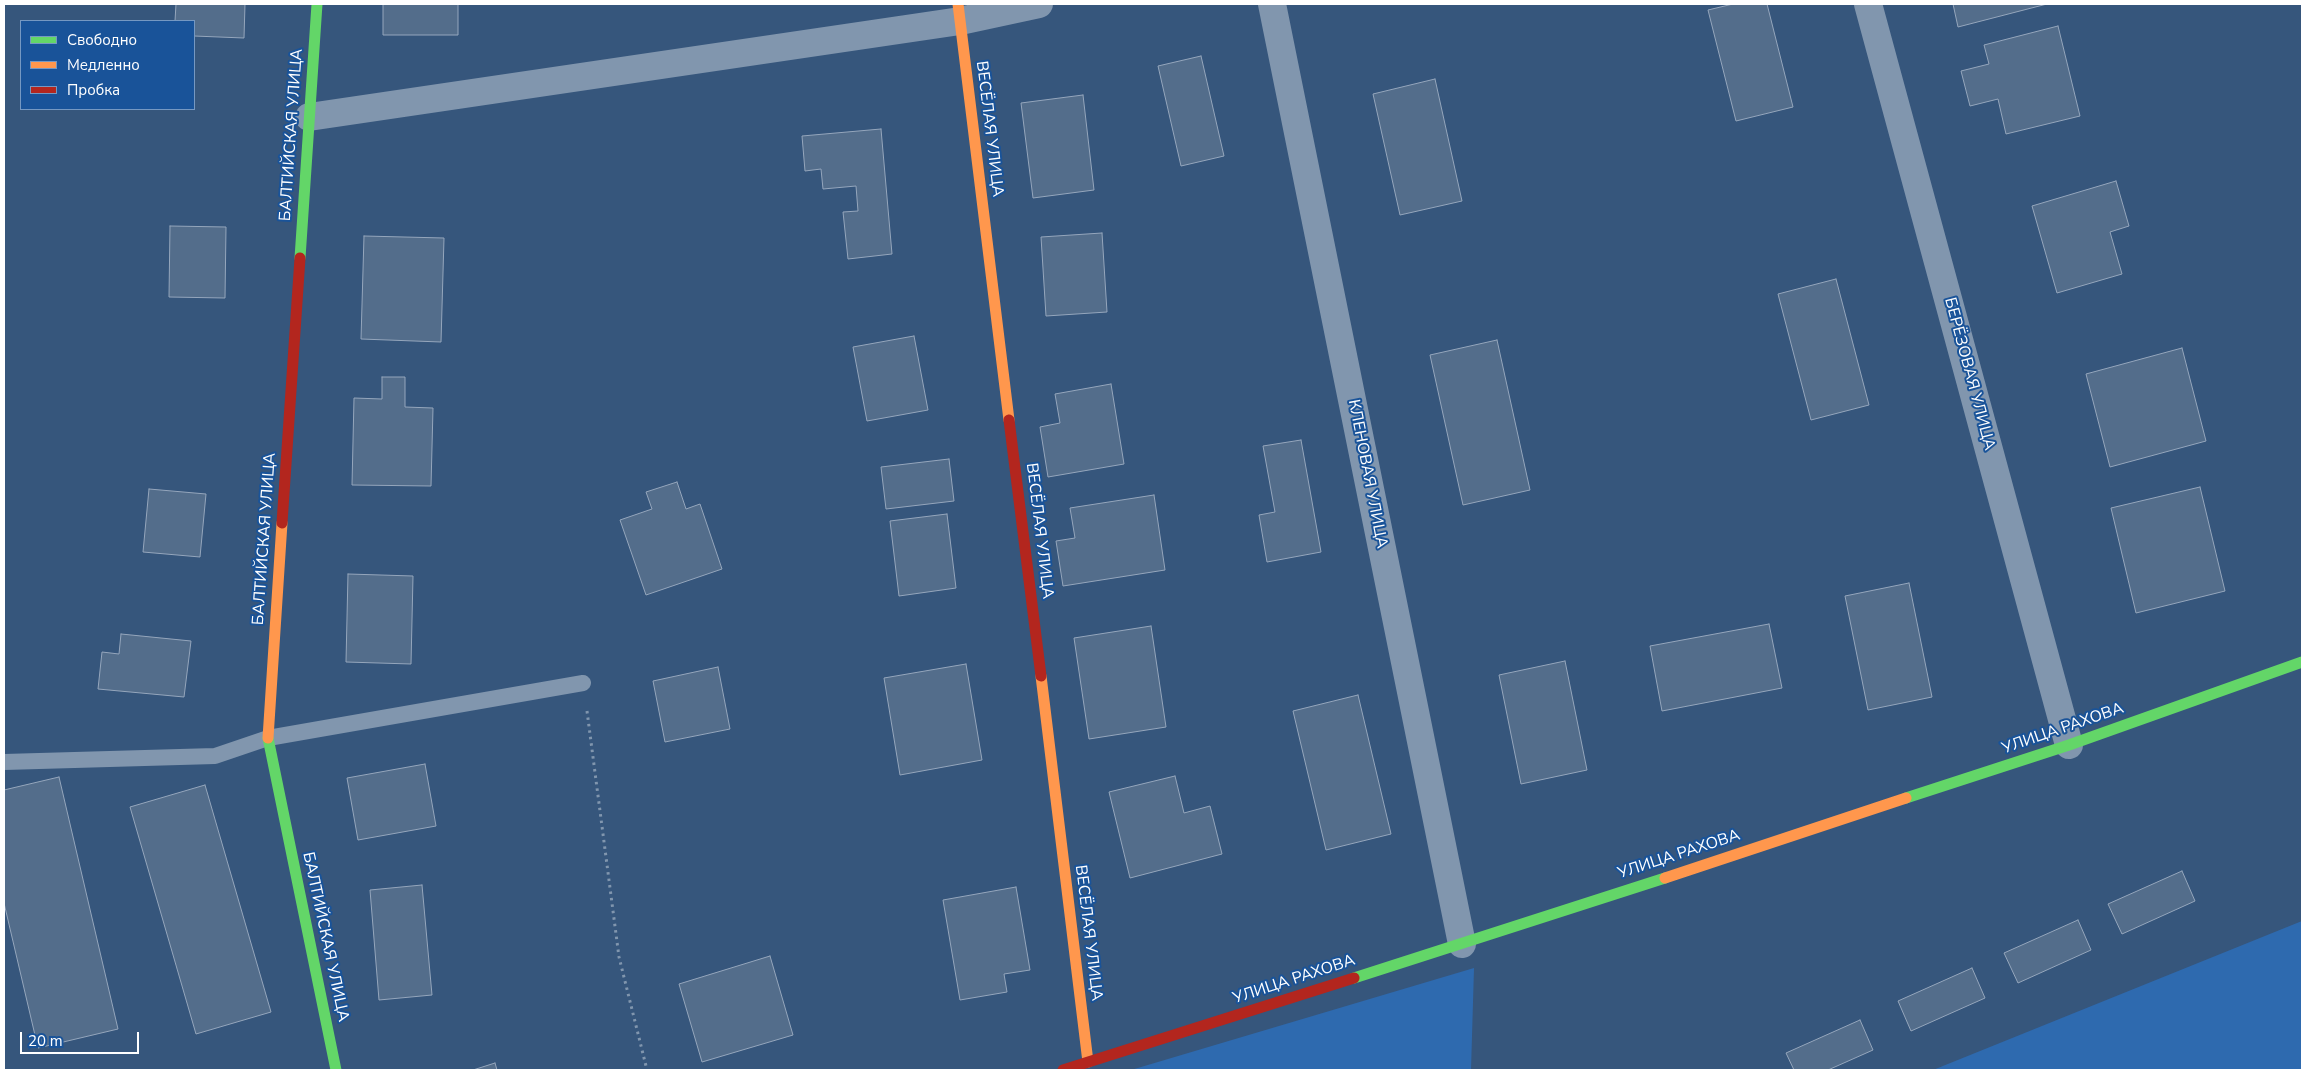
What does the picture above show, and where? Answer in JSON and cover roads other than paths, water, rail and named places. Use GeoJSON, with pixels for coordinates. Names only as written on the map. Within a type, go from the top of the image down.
{"type":"FeatureCollection","features":[{"type":"Feature","properties":{"kind":"street","name":"БАЛТИЙСКАЯ УЛИЦА"},"geometry":{"type":"LineString","coordinates":[[318,4],[268,738],[336,1070]]}},
{"type":"Feature","properties":{"kind":"street"},"geometry":{"type":"LineString","coordinates":[[309,117],[959,12],[1039,4]]}},
{"type":"Feature","properties":{"kind":"street","name":"КЛЕНОВАЯ УЛИЦА"},"geometry":{"type":"LineString","coordinates":[[1272,4],[1462,944]]}},
{"type":"Feature","properties":{"kind":"street","name":"БЕРЁЗОВАЯ УЛИЦА"},"geometry":{"type":"LineString","coordinates":[[1868,4],[2069,745]]}},
{"type":"Feature","properties":{"kind":"street","name":"ВЕСЁЛАЯ УЛИЦА"},"geometry":{"type":"LineString","coordinates":[[959,12],[1088,1062]]}},
{"type":"Feature","properties":{"kind":"street","name":"УЛИЦА РАХОВА"},"geometry":{"type":"LineString","coordinates":[[1063,1070],[1462,944],[2069,745],[2302,662]]}},
{"type":"Feature","properties":{"kind":"lane"},"geometry":{"type":"LineString","coordinates":[[4,762],[215,756],[268,738],[583,683]]}}]}
